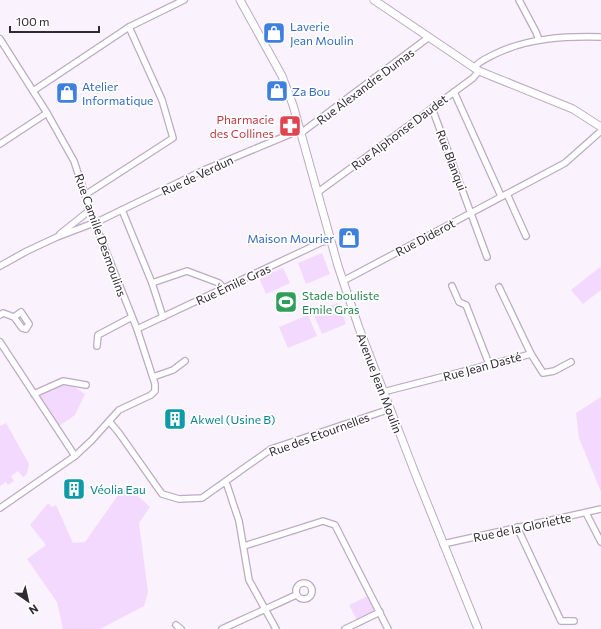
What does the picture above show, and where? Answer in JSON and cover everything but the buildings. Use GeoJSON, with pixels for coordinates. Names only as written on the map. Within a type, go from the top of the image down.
{"type":"FeatureCollection","features":[{"type":"Feature","properties":{"kind":"main road","name":"Avenue Jean Moulin"},"geometry":{"type":"LineString","coordinates":[[240,0],[287,87],[318,192],[330,240],[366,350],[478,629]]}},
{"type":"Feature","properties":{"kind":"main road"},"geometry":{"type":"LineString","coordinates":[[374,0],[477,69],[573,110],[601,127]]}},
{"type":"Feature","properties":{"kind":"street"},"geometry":{"type":"LineString","coordinates":[[33,91],[128,27],[176,2],[184,0]]}},
{"type":"Feature","properties":{"kind":"street"},"geometry":{"type":"LineString","coordinates":[[519,0],[539,40]]}},
{"type":"Feature","properties":{"kind":"street"},"geometry":{"type":"LineString","coordinates":[[85,195],[173,138],[162,100],[128,27]]}},
{"type":"Feature","properties":{"kind":"street","name":"Rue Alphonse Daudet"},"geometry":{"type":"LineString","coordinates":[[318,192],[473,78],[481,61],[506,49],[539,40],[575,36],[601,37]]}},
{"type":"Feature","properties":{"kind":"street","name":"Rue Alexandre Dumas"},"geometry":{"type":"LineString","coordinates":[[300,131],[306,130],[429,37]]}},
{"type":"Feature","properties":{"kind":"street","name":"Rue Camille Desmoulins"},"geometry":{"type":"LineString","coordinates":[[0,39],[47,113],[74,161],[94,222],[137,329],[155,384],[155,391],[151,395],[123,408],[109,421]]}},
{"type":"Feature","properties":{"kind":"street"},"geometry":{"type":"LineString","coordinates":[[454,92],[504,195],[526,236]]}},
{"type":"Feature","properties":{"kind":"street","name":"Rue Blanqui"},"geometry":{"type":"LineString","coordinates":[[432,108],[487,257]]}},
{"type":"Feature","properties":{"kind":"street"},"geometry":{"type":"LineString","coordinates":[[0,144],[47,113]]}},
{"type":"Feature","properties":{"kind":"street","name":"Rue de Verdun"},"geometry":{"type":"LineString","coordinates":[[57,237],[122,210],[204,170],[300,131]]}},
{"type":"Feature","properties":{"kind":"street","name":"Rue Diderot"},"geometry":{"type":"LineString","coordinates":[[343,281],[471,212],[565,164],[601,131]]}},
{"type":"Feature","properties":{"kind":"street"},"geometry":{"type":"LineString","coordinates":[[0,266],[57,237],[90,210]]}},
{"type":"Feature","properties":{"kind":"street"},"geometry":{"type":"LineString","coordinates":[[122,210],[152,283],[163,317]]}},
{"type":"Feature","properties":{"kind":"street","name":"Rue Émile Gras"},"geometry":{"type":"LineString","coordinates":[[137,329],[322,242],[330,240]]}},
{"type":"Feature","properties":{"kind":"street"},"geometry":{"type":"LineString","coordinates":[[152,283],[187,271],[219,283],[224,288]]}},
{"type":"Feature","properties":{"kind":"street"},"geometry":{"type":"LineString","coordinates":[[452,286],[459,302],[466,305],[489,364]]}},
{"type":"Feature","properties":{"kind":"street"},"geometry":{"type":"LineString","coordinates":[[499,287],[531,354]]}},
{"type":"Feature","properties":{"kind":"street"},"geometry":{"type":"LineString","coordinates":[[0,315],[3,313],[14,317]]}},
{"type":"Feature","properties":{"kind":"street"},"geometry":{"type":"LineString","coordinates":[[97,346],[98,335],[132,317]]}},
{"type":"Feature","properties":{"kind":"street"},"geometry":{"type":"LineString","coordinates":[[0,342],[75,456]]}},
{"type":"Feature","properties":{"kind":"street","name":"Rue Jean Dasté"},"geometry":{"type":"LineString","coordinates":[[383,392],[531,354],[543,373],[554,371],[571,362]]}},
{"type":"Feature","properties":{"kind":"street"},"geometry":{"type":"LineString","coordinates":[[153,377],[173,370],[185,361]]}},
{"type":"Feature","properties":{"kind":"street"},"geometry":{"type":"LineString","coordinates":[[34,394],[63,381],[86,385]]}},
{"type":"Feature","properties":{"kind":"street","name":"Rue des Etournelles"},"geometry":{"type":"LineString","coordinates":[[109,421],[120,433],[162,494],[179,499],[202,498],[271,448],[390,409]]}},
{"type":"Feature","properties":{"kind":"street"},"geometry":{"type":"LineString","coordinates":[[0,508],[75,456],[109,421]]}},
{"type":"Feature","properties":{"kind":"street"},"geometry":{"type":"LineString","coordinates":[[225,482],[239,521],[249,580],[276,629]]}},
{"type":"Feature","properties":{"kind":"street","name":"Rue de la Gloriette"},"geometry":{"type":"LineString","coordinates":[[443,544],[601,509]]}},
{"type":"Feature","properties":{"kind":"street"},"geometry":{"type":"LineString","coordinates":[[586,513],[601,542]]}},
{"type":"Feature","properties":{"kind":"street"},"geometry":{"type":"LineString","coordinates":[[244,546],[323,521],[335,525],[388,629]]}},
{"type":"Feature","properties":{"kind":"street"},"geometry":{"type":"LineString","coordinates":[[517,527],[561,621],[574,621]]}},
{"type":"Feature","properties":{"kind":"street"},"geometry":{"type":"LineString","coordinates":[[222,629],[296,595]]}},
{"type":"Feature","properties":{"kind":"street"},"geometry":{"type":"LineString","coordinates":[[345,629],[380,612]]}},
{"type":"Feature","properties":{"kind":"shaded area"},"geometry":{"type":"Polygon","coordinates":[[[322,253],[330,274],[306,284],[298,263],[322,253]]]}},
{"type":"Feature","properties":{"kind":"shaded area"},"geometry":{"type":"Polygon","coordinates":[[[600,267],[601,290],[583,304],[571,290],[600,267]]]}},
{"type":"Feature","properties":{"kind":"shaded area"},"geometry":{"type":"Polygon","coordinates":[[[283,268],[290,283],[266,294],[259,278],[283,268]]]}},
{"type":"Feature","properties":{"kind":"shaded area"},"geometry":{"type":"Polygon","coordinates":[[[338,303],[346,324],[322,334],[313,313],[338,303]]]}},
{"type":"Feature","properties":{"kind":"shaded area"},"geometry":{"type":"Polygon","coordinates":[[[308,315],[317,336],[288,348],[279,327],[308,315]]]}},
{"type":"Feature","properties":{"kind":"shaded area"},"geometry":{"type":"Polygon","coordinates":[[[60,384],[72,385],[85,394],[75,415],[59,426],[40,400],[41,394],[60,384]]]}},
{"type":"Feature","properties":{"kind":"shaded area"},"geometry":{"type":"Polygon","coordinates":[[[601,397],[601,492],[579,438],[576,413],[601,397]]]}},
{"type":"Feature","properties":{"kind":"shaded area"},"geometry":{"type":"Polygon","coordinates":[[[6,423],[29,464],[27,474],[23,477],[18,471],[11,476],[14,481],[8,485],[6,482],[0,486],[0,426],[6,423]]]}},
{"type":"Feature","properties":{"kind":"shaded area"},"geometry":{"type":"Polygon","coordinates":[[[129,488],[150,507],[139,523],[148,592],[144,606],[100,629],[63,629],[57,602],[27,559],[46,545],[30,525],[48,503],[52,507],[56,505],[73,543],[85,542],[121,491],[129,488]]]}},
{"type":"Feature","properties":{"kind":"shaded area"},"geometry":{"type":"Polygon","coordinates":[[[368,596],[374,609],[373,613],[357,620],[349,605],[368,596]]]}},
{"type":"Feature","properties":{"kind":"place","name":"Laverie Jean Moulin"},"geometry":{"type":"Point","coordinates":[274,33]}},
{"type":"Feature","properties":{"kind":"place","name":"Za Bou"},"geometry":{"type":"Point","coordinates":[277,91]}},
{"type":"Feature","properties":{"kind":"place","name":"Atelier Informatique"},"geometry":{"type":"Point","coordinates":[67,93]}},
{"type":"Feature","properties":{"kind":"place","name":"Pharmacie des Collines"},"geometry":{"type":"Point","coordinates":[290,126]}},
{"type":"Feature","properties":{"kind":"place","name":"Maison Mourier"},"geometry":{"type":"Point","coordinates":[349,238]}},
{"type":"Feature","properties":{"kind":"place","name":"Stade bouliste Emile Gras"},"geometry":{"type":"Point","coordinates":[286,302]}},
{"type":"Feature","properties":{"kind":"place","name":"Akwel (Usine B)"},"geometry":{"type":"Point","coordinates":[175,419]}},
{"type":"Feature","properties":{"kind":"place","name":"Véolia Eau"},"geometry":{"type":"Point","coordinates":[74,489]}}]}
